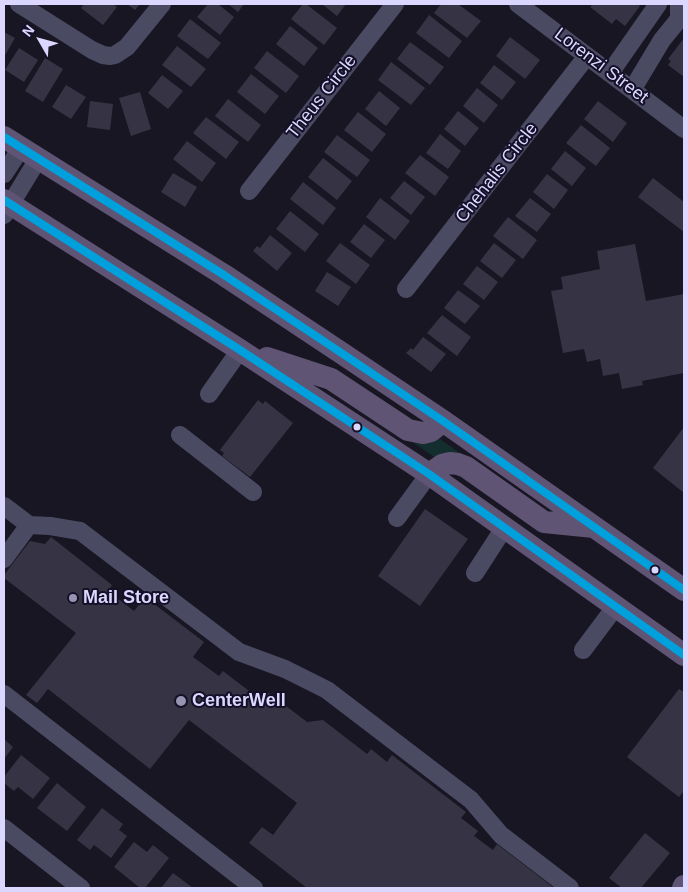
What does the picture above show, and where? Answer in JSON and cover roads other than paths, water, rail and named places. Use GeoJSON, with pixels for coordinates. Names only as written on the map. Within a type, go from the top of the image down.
{"type":"FeatureCollection","features":[{"type":"Feature","properties":{"kind":"main road"},"geometry":{"type":"LineString","coordinates":[[21,148],[224,275],[443,421],[684,590]]}},
{"type":"Feature","properties":{"kind":"main road"},"geometry":{"type":"LineString","coordinates":[[6,206],[240,350],[429,474],[684,655]]}},
{"type":"Feature","properties":{"kind":"main road"},"geometry":{"type":"LineString","coordinates":[[240,350],[331,379],[408,430],[423,433],[431,431],[443,421]]}},
{"type":"Feature","properties":{"kind":"main road"},"geometry":{"type":"LineString","coordinates":[[429,474],[442,465],[458,464],[466,467],[544,522],[595,527]]}},
{"type":"Feature","properties":{"kind":"street"},"geometry":{"type":"LineString","coordinates":[[19,4],[103,55],[115,55],[134,40],[162,4]]}},
{"type":"Feature","properties":{"kind":"street","name":"Theus Circle"},"geometry":{"type":"LineString","coordinates":[[249,191],[395,4]]}},
{"type":"Feature","properties":{"kind":"street","name":"Lorenzi Street"},"geometry":{"type":"LineString","coordinates":[[518,4],[684,129]]}},
{"type":"Feature","properties":{"kind":"street"},"geometry":{"type":"LineString","coordinates":[[610,73],[658,4]]}},
{"type":"Feature","properties":{"kind":"street"},"geometry":{"type":"LineString","coordinates":[[632,90],[662,40],[679,19],[679,4]]}},
{"type":"Feature","properties":{"kind":"street","name":"Chehalis Circle"},"geometry":{"type":"LineString","coordinates":[[406,289],[587,56]]}},
{"type":"Feature","properties":{"kind":"street"},"geometry":{"type":"LineString","coordinates":[[4,174],[21,148]]}},
{"type":"Feature","properties":{"kind":"street"},"geometry":{"type":"LineString","coordinates":[[6,206],[21,148]]}},
{"type":"Feature","properties":{"kind":"street"},"geometry":{"type":"LineString","coordinates":[[209,394],[240,350]]}},
{"type":"Feature","properties":{"kind":"street"},"geometry":{"type":"LineString","coordinates":[[180,435],[252,492]]}},
{"type":"Feature","properties":{"kind":"street"},"geometry":{"type":"LineString","coordinates":[[397,518],[429,474]]}},
{"type":"Feature","properties":{"kind":"street"},"geometry":{"type":"LineString","coordinates":[[4,506],[29,525],[80,531],[239,652],[285,669],[327,690],[471,800],[501,835],[570,888]]}},
{"type":"Feature","properties":{"kind":"street"},"geometry":{"type":"LineString","coordinates":[[4,559],[29,525]]}},
{"type":"Feature","properties":{"kind":"street"},"geometry":{"type":"LineString","coordinates":[[475,573],[504,528]]}},
{"type":"Feature","properties":{"kind":"street"},"geometry":{"type":"LineString","coordinates":[[583,650],[616,606]]}},
{"type":"Feature","properties":{"kind":"street"},"geometry":{"type":"LineString","coordinates":[[4,694],[254,888]]}},
{"type":"Feature","properties":{"kind":"street"},"geometry":{"type":"LineString","coordinates":[[4,828],[81,888]]}},
{"type":"Feature","properties":{"kind":"place","name":"Mail Store"},"geometry":{"type":"Point","coordinates":[73,598]}},
{"type":"Feature","properties":{"kind":"place","name":"CenterWell"},"geometry":{"type":"Point","coordinates":[181,701]}}]}
